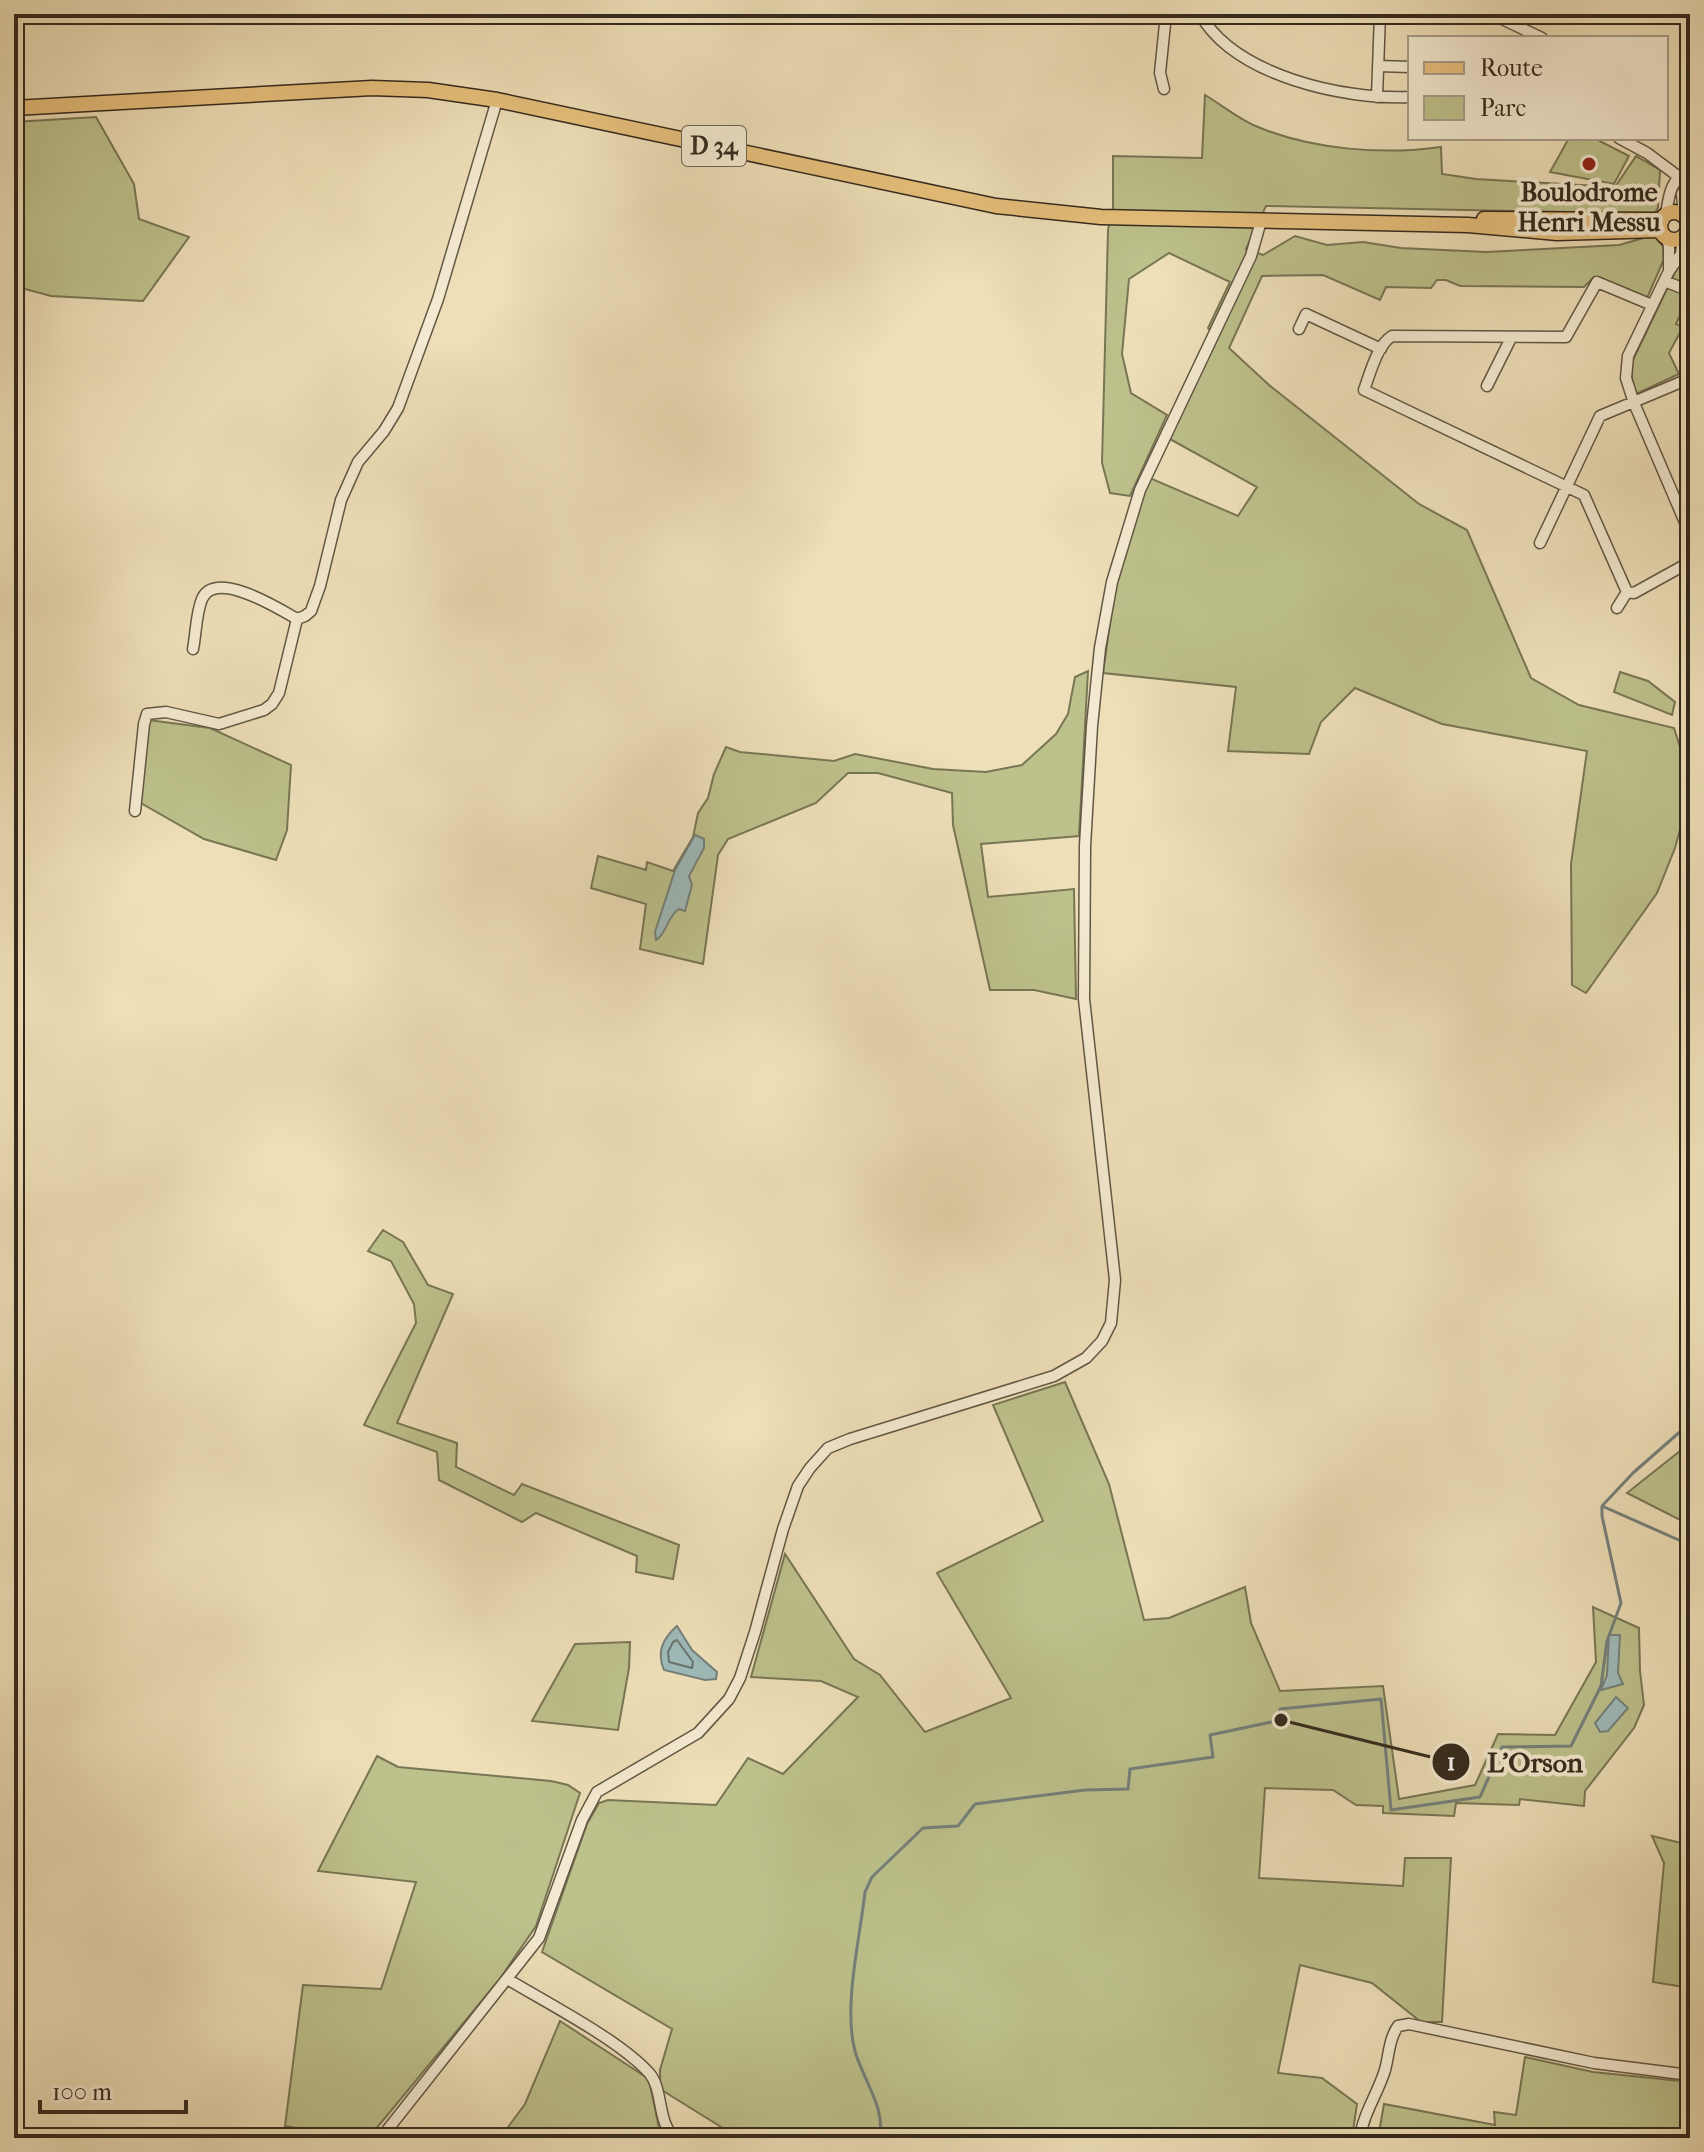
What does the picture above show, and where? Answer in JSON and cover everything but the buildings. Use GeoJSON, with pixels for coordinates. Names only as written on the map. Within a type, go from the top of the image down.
{"type":"FeatureCollection","features":[{"type":"Feature","properties":{"kind":"main road","name":"D 34"},"geometry":{"type":"LineString","coordinates":[[14,108],[383,88],[428,90],[497,100],[1011,209],[1081,216],[1468,225],[1581,233],[1664,226]]}},
{"type":"Feature","properties":{"kind":"main road"},"geometry":{"type":"LineString","coordinates":[[1677,213],[1686,225],[1675,240],[1664,226],[1677,213]]}},
{"type":"Feature","properties":{"kind":"street"},"geometry":{"type":"LineString","coordinates":[[1164,89],[1160,73],[1166,14]]}},
{"type":"Feature","properties":{"kind":"street"},"geometry":{"type":"LineString","coordinates":[[1200,14],[1239,53],[1278,74],[1327,92],[1408,97]]}},
{"type":"Feature","properties":{"kind":"street"},"geometry":{"type":"LineString","coordinates":[[1377,97],[1380,14]]}},
{"type":"Feature","properties":{"kind":"street"},"geometry":{"type":"LineString","coordinates":[[1500,18],[1538,36]]}},
{"type":"Feature","properties":{"kind":"street"},"geometry":{"type":"LineString","coordinates":[[1378,66],[1408,67]]}},
{"type":"Feature","properties":{"kind":"street"},"geometry":{"type":"LineString","coordinates":[[193,649],[202,598],[211,588],[220,586],[260,599],[297,619],[311,611],[341,500],[358,462],[384,431],[398,408],[438,299],[497,100]]}},
{"type":"Feature","properties":{"kind":"street"},"geometry":{"type":"LineString","coordinates":[[1623,140],[1685,180]]}},
{"type":"Feature","properties":{"kind":"street"},"geometry":{"type":"LineString","coordinates":[[1690,170],[1681,200],[1686,225],[1681,254],[1628,356],[1626,378],[1690,534]]}},
{"type":"Feature","properties":{"kind":"street"},"geometry":{"type":"LineString","coordinates":[[1667,276],[1664,226],[1670,190],[1685,180]]}},
{"type":"Feature","properties":{"kind":"street"},"geometry":{"type":"LineString","coordinates":[[381,2138],[509,1980],[539,1938],[582,1820],[597,1792],[698,1733],[729,1699],[740,1678],[755,1632],[798,1486],[810,1468],[828,1448],[850,1439],[1054,1376],[1086,1358],[1102,1341],[1111,1323],[1115,1280],[1084,999],[1086,829],[1100,648],[1112,582],[1140,490],[1251,256],[1261,221]]}},
{"type":"Feature","properties":{"kind":"street"},"geometry":{"type":"LineString","coordinates":[[1667,276],[1690,291]]}},
{"type":"Feature","properties":{"kind":"street"},"geometry":{"type":"LineString","coordinates":[[1627,592],[1584,495],[1364,390],[1386,339],[1392,336],[1566,337],[1597,282],[1652,305]]}},
{"type":"Feature","properties":{"kind":"street"},"geometry":{"type":"LineString","coordinates":[[1299,329],[1306,314],[1381,349]]}},
{"type":"Feature","properties":{"kind":"street"},"geometry":{"type":"LineString","coordinates":[[1487,386],[1511,338]]}},
{"type":"Feature","properties":{"kind":"street"},"geometry":{"type":"LineString","coordinates":[[1540,543],[1600,416],[1686,380]]}},
{"type":"Feature","properties":{"kind":"street"},"geometry":{"type":"LineString","coordinates":[[1678,507],[1690,502]]}},
{"type":"Feature","properties":{"kind":"street"},"geometry":{"type":"LineString","coordinates":[[1627,592],[1634,593],[1690,562]]}},
{"type":"Feature","properties":{"kind":"street"},"geometry":{"type":"LineString","coordinates":[[1617,608],[1627,592]]}},
{"type":"Feature","properties":{"kind":"street"},"geometry":{"type":"LineString","coordinates":[[135,811],[147,714],[166,712],[219,724],[264,710],[279,693],[297,619]]}},
{"type":"Feature","properties":{"kind":"street"},"geometry":{"type":"LineString","coordinates":[[509,1980],[597,2034],[653,2077],[667,2130],[674,2138]]}},
{"type":"Feature","properties":{"kind":"street"},"geometry":{"type":"LineString","coordinates":[[1360,2138],[1398,2026],[1409,2024],[1594,2063],[1690,2075]]}},
{"type":"Feature","properties":{"kind":"green space"},"geometry":{"type":"Polygon","coordinates":[[[1205,95],[1251,124],[1302,141],[1349,149],[1441,147],[1442,174],[1476,179],[1615,187],[1636,156],[1660,170],[1658,208],[1654,214],[1266,206],[1246,249],[1263,255],[1295,236],[1327,245],[1363,242],[1401,248],[1486,252],[1619,245],[1654,235],[1663,246],[1664,259],[1647,298],[1594,277],[1584,287],[1460,286],[1437,280],[1431,288],[1386,287],[1380,300],[1323,275],[1262,276],[1229,348],[1269,385],[1419,504],[1467,530],[1531,678],[1579,705],[1674,728],[1690,772],[1690,793],[1675,848],[1657,893],[1586,993],[1572,985],[1571,864],[1587,751],[1442,724],[1355,688],[1321,722],[1309,754],[1228,751],[1236,687],[1103,673],[1115,588],[1128,537],[1150,478],[1238,516],[1257,487],[1168,438],[1218,338],[1208,328],[1230,282],[1169,253],[1129,279],[1122,354],[1131,393],[1167,415],[1130,496],[1110,493],[1102,463],[1113,156],[1202,158],[1205,95]]]}},
{"type":"Feature","properties":{"kind":"green space"},"geometry":{"type":"Polygon","coordinates":[[[96,117],[134,184],[139,219],[189,237],[143,301],[51,296],[14,286],[14,122],[96,117]]]}},
{"type":"Feature","properties":{"kind":"green space","name":"Boulodrome Henri Messu"},"geometry":{"type":"Polygon","coordinates":[[[1568,140],[1598,140],[1629,156],[1614,184],[1550,172],[1568,140]]]}},
{"type":"Feature","properties":{"kind":"green space"},"geometry":{"type":"Polygon","coordinates":[[[1690,241],[1690,293],[1676,324],[1683,327],[1669,353],[1679,374],[1636,394],[1632,362],[1690,241]]]}},
{"type":"Feature","properties":{"kind":"green space"},"geometry":{"type":"Polygon","coordinates":[[[1088,671],[1079,836],[981,844],[988,897],[1074,889],[1076,999],[1034,990],[990,990],[953,825],[952,793],[878,773],[848,773],[816,803],[728,839],[718,855],[703,964],[640,949],[646,904],[591,888],[598,856],[646,870],[647,862],[673,871],[693,837],[698,813],[708,798],[726,747],[740,752],[834,761],[855,754],[933,769],[986,772],[1022,765],[1056,734],[1068,714],[1075,677],[1088,671]]]}},
{"type":"Feature","properties":{"kind":"green space"},"geometry":{"type":"Polygon","coordinates":[[[1620,672],[1648,681],[1675,702],[1672,715],[1614,692],[1620,672]]]}},
{"type":"Feature","properties":{"kind":"green space"},"geometry":{"type":"Polygon","coordinates":[[[148,720],[210,728],[291,765],[287,830],[276,860],[204,839],[139,802],[148,720]]]}},
{"type":"Feature","properties":{"kind":"green space"},"geometry":{"type":"Polygon","coordinates":[[[383,1230],[403,1242],[428,1285],[453,1294],[397,1423],[457,1443],[456,1467],[514,1495],[522,1484],[679,1545],[673,1579],[636,1572],[637,1556],[536,1513],[522,1522],[439,1480],[437,1452],[364,1425],[416,1323],[414,1304],[391,1261],[368,1251],[383,1230]]]}},
{"type":"Feature","properties":{"kind":"green space"},"geometry":{"type":"Polygon","coordinates":[[[1065,1382],[1109,1484],[1144,1620],[1169,1618],[1245,1587],[1251,1623],[1280,1691],[1383,1686],[1399,1799],[1475,1785],[1498,1734],[1555,1735],[1596,1662],[1593,1607],[1639,1628],[1644,1705],[1634,1728],[1585,1791],[1584,1806],[1520,1799],[1519,1805],[1456,1803],[1454,1816],[1383,1813],[1383,1806],[1356,1805],[1333,1790],[1265,1788],[1259,1878],[1403,1886],[1405,1858],[1451,1858],[1442,2022],[1421,2022],[1372,1983],[1300,1965],[1278,2073],[1322,2078],[1357,2104],[1352,2138],[739,2138],[660,2089],[660,2070],[672,2029],[542,1952],[587,1824],[599,1803],[608,1800],[716,1805],[748,1758],[783,1774],[858,1697],[821,1681],[751,1677],[785,1554],[854,1659],[880,1675],[925,1732],[1011,1698],[937,1573],[1043,1521],[993,1405],[1065,1382]]]}},
{"type":"Feature","properties":{"kind":"green space"},"geometry":{"type":"Polygon","coordinates":[[[1690,1443],[1690,1525],[1627,1493],[1690,1443]]]}},
{"type":"Feature","properties":{"kind":"green space"},"geometry":{"type":"Polygon","coordinates":[[[630,1642],[629,1668],[618,1730],[532,1721],[575,1644],[630,1642]]]}},
{"type":"Feature","properties":{"kind":"green space"},"geometry":{"type":"Polygon","coordinates":[[[377,1756],[398,1767],[551,1781],[568,1785],[580,1793],[536,1926],[499,1980],[368,2138],[353,2138],[285,2126],[303,1985],[381,1989],[416,1882],[318,1871],[377,1756]]]}},
{"type":"Feature","properties":{"kind":"green space"},"geometry":{"type":"Polygon","coordinates":[[[1652,1836],[1690,1845],[1690,1988],[1653,1982],[1664,1863],[1652,1836]]]}},
{"type":"Feature","properties":{"kind":"green space"},"geometry":{"type":"Polygon","coordinates":[[[560,2021],[649,2079],[660,2133],[664,2138],[500,2138],[525,2104],[560,2021]]]}},
{"type":"Feature","properties":{"kind":"green space"},"geometry":{"type":"Polygon","coordinates":[[[1525,2057],[1593,2072],[1690,2082],[1690,2138],[1378,2138],[1384,2104],[1495,2125],[1494,2112],[1516,2115],[1525,2057]]]}},
{"type":"Feature","properties":{"kind":"water"},"geometry":{"type":"Polygon","coordinates":[[[695,835],[704,839],[704,848],[689,876],[692,885],[685,911],[679,909],[675,912],[663,934],[656,940],[655,932],[675,870],[695,835]]]}},
{"type":"Feature","properties":{"kind":"water"},"geometry":{"type":"Polygon","coordinates":[[[677,1626],[692,1650],[717,1672],[716,1679],[705,1680],[664,1670],[662,1646],[677,1626]]]}},
{"type":"Feature","properties":{"kind":"water"},"geometry":{"type":"Polygon","coordinates":[[[1609,1635],[1620,1635],[1618,1673],[1623,1684],[1601,1690],[1607,1675],[1609,1635]]]}},
{"type":"Feature","properties":{"kind":"water"},"geometry":{"type":"Polygon","coordinates":[[[1616,1697],[1628,1708],[1608,1731],[1600,1732],[1595,1723],[1616,1697]]]}},
{"type":"Feature","properties":{"kind":"waterway"},"geometry":{"type":"LineString","coordinates":[[879,2138],[880,2116],[858,2061],[852,2033],[856,1951],[865,1892],[872,1877],[923,1828],[958,1826],[975,1804],[1085,1790],[1128,1789],[1130,1769],[1213,1757],[1210,1735],[1281,1720],[1280,1709],[1381,1699],[1391,1810],[1480,1797],[1502,1747],[1571,1746],[1601,1686],[1607,1641],[1621,1603],[1602,1506],[1633,1473],[1690,1423]]}},
{"type":"Feature","properties":{"kind":"waterway"},"geometry":{"type":"LineString","coordinates":[[1602,1506],[1690,1545]]}},
{"type":"Feature","properties":{"kind":"place","name":"Boulodrome Henri Messu"},"geometry":{"type":"Point","coordinates":[1589,164]}},
{"type":"Feature","properties":{"kind":"place","name":"L’Orson"},"geometry":{"type":"Point","coordinates":[1281,1720]}}]}
